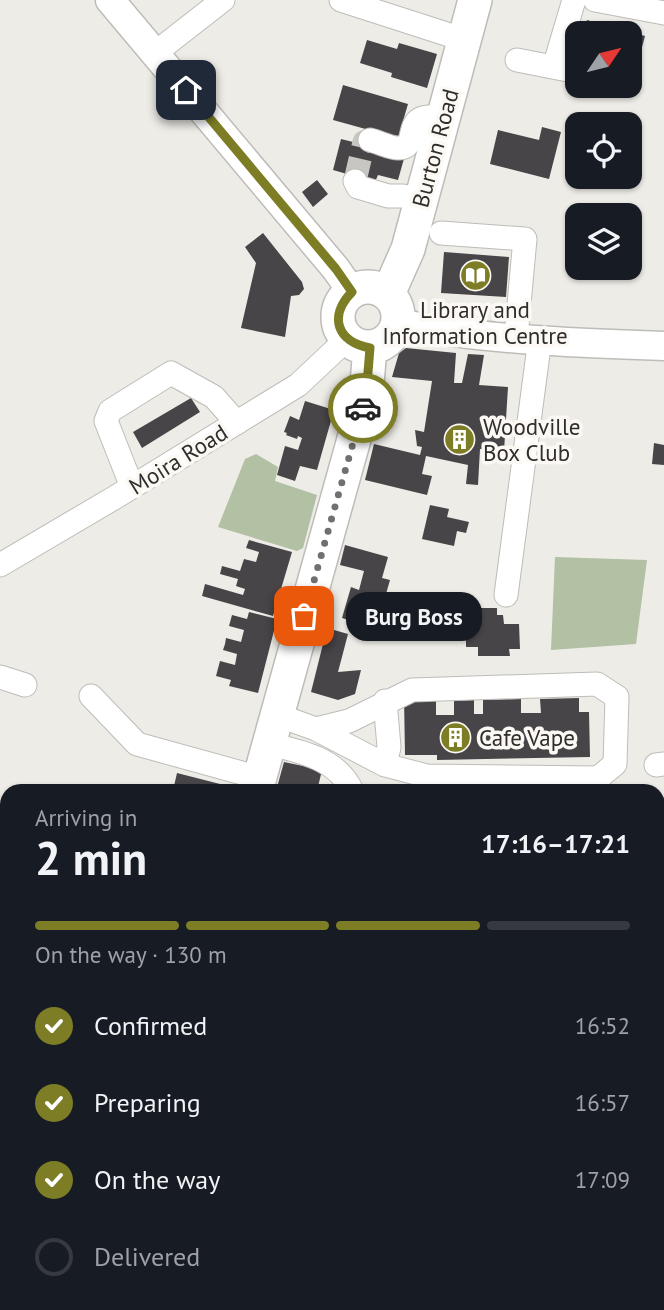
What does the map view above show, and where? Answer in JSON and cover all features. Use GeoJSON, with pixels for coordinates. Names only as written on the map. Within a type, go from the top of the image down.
{"type":"FeatureCollection","features":[{"type":"Feature","properties":{"kind":"highway","name":"Burton Road"},"geometry":{"type":"LineString","coordinates":[[393,308],[475,0]]}},
{"type":"Feature","properties":{"kind":"highway"},"geometry":{"type":"LineString","coordinates":[[363,288],[376,288],[393,308],[392,335],[385,343],[358,343],[340,329],[338,319],[343,300],[352,292],[363,288]]}},
{"type":"Feature","properties":{"kind":"highway"},"geometry":{"type":"LineString","coordinates":[[258,784],[366,396],[358,343]]}},
{"type":"Feature","properties":{"kind":"main road"},"geometry":{"type":"LineString","coordinates":[[110,0],[336,269],[352,292]]}},
{"type":"Feature","properties":{"kind":"main road"},"geometry":{"type":"LineString","coordinates":[[393,308],[436,330],[584,343],[664,346]]}},
{"type":"Feature","properties":{"kind":"street"},"geometry":{"type":"LineString","coordinates":[[155,53],[223,0]]}},
{"type":"Feature","properties":{"kind":"street"},"geometry":{"type":"LineString","coordinates":[[341,0],[465,40]]}},
{"type":"Feature","properties":{"kind":"street"},"geometry":{"type":"LineString","coordinates":[[554,67],[574,0]]}},
{"type":"Feature","properties":{"kind":"street"},"geometry":{"type":"LineString","coordinates":[[596,0],[654,8]]}},
{"type":"Feature","properties":{"kind":"street"},"geometry":{"type":"LineString","coordinates":[[517,60],[565,69]]}},
{"type":"Feature","properties":{"kind":"street"},"geometry":{"type":"LineString","coordinates":[[370,140],[398,148],[405,147],[410,141],[415,122],[421,117],[428,115],[443,118]]}},
{"type":"Feature","properties":{"kind":"street"},"geometry":{"type":"LineString","coordinates":[[355,181],[358,187],[388,196],[421,200]]}},
{"type":"Feature","properties":{"kind":"street"},"geometry":{"type":"LineString","coordinates":[[441,233],[525,239],[528,338],[506,595]]}},
{"type":"Feature","properties":{"kind":"street","name":"Moira Road"},"geometry":{"type":"LineString","coordinates":[[0,565],[237,423],[358,343]]}},
{"type":"Feature","properties":{"kind":"street"},"geometry":{"type":"LineString","coordinates":[[132,488],[106,421],[110,411],[171,373],[214,397],[237,423]]}},
{"type":"Feature","properties":{"kind":"street"},"geometry":{"type":"LineString","coordinates":[[0,677],[25,685]]}},
{"type":"Feature","properties":{"kind":"street"},"geometry":{"type":"LineString","coordinates":[[273,729],[316,729],[349,721],[412,690],[597,684],[617,697],[615,764],[598,778],[427,776],[385,765],[316,729]]}},
{"type":"Feature","properties":{"kind":"street"},"geometry":{"type":"LineString","coordinates":[[91,696],[138,744],[255,784]]}},
{"type":"Feature","properties":{"kind":"street"},"geometry":{"type":"LineString","coordinates":[[385,701],[388,747],[385,765]]}},
{"type":"Feature","properties":{"kind":"street"},"geometry":{"type":"LineString","coordinates":[[273,729],[327,764],[349,784]]}},
{"type":"Feature","properties":{"kind":"green space"},"geometry":{"type":"Polygon","coordinates":[[[256,454],[278,467],[275,481],[317,495],[303,548],[297,551],[218,527],[245,459],[256,454]]]}},
{"type":"Feature","properties":{"kind":"green space"},"geometry":{"type":"Polygon","coordinates":[[[555,557],[647,560],[636,644],[551,650],[555,557]]]}},
{"type":"Feature","properties":{"kind":"building"},"geometry":{"type":"Polygon","coordinates":[[[367,40],[397,49],[399,43],[437,54],[427,88],[391,77],[392,73],[360,63],[367,40]]]}},
{"type":"Feature","properties":{"kind":"building"},"geometry":{"type":"Polygon","coordinates":[[[343,85],[408,104],[398,138],[333,120],[343,85]]]}},
{"type":"Feature","properties":{"kind":"building"},"geometry":{"type":"Polygon","coordinates":[[[542,127],[561,132],[549,179],[490,164],[498,130],[539,140],[542,127]]]}},
{"type":"Feature","properties":{"kind":"building"},"geometry":{"type":"Polygon","coordinates":[[[341,139],[405,155],[398,180],[378,175],[375,182],[333,170],[341,139]]]}},
{"type":"Feature","properties":{"kind":"building"},"geometry":{"type":"Polygon","coordinates":[[[317,180],[328,194],[313,207],[302,192],[317,180]]]}},
{"type":"Feature","properties":{"kind":"building"},"geometry":{"type":"Polygon","coordinates":[[[263,233],[302,282],[304,289],[299,295],[291,296],[285,337],[241,328],[256,263],[245,247],[263,233]]]}},
{"type":"Feature","properties":{"kind":"building","name":"Library and Information Centre"},"geometry":{"type":"Polygon","coordinates":[[[444,252],[509,257],[506,297],[441,293],[444,252]]]}},
{"type":"Feature","properties":{"kind":"building"},"geometry":{"type":"Polygon","coordinates":[[[406,348],[456,353],[454,383],[462,383],[468,354],[484,355],[479,385],[508,387],[504,451],[480,449],[478,485],[466,484],[468,465],[426,456],[422,474],[432,476],[427,495],[365,480],[374,444],[420,455],[422,447],[417,446],[415,430],[424,432],[432,381],[392,377],[399,353],[406,348]]]}},
{"type":"Feature","properties":{"kind":"building"},"geometry":{"type":"Polygon","coordinates":[[[191,398],[200,412],[142,448],[133,432],[191,398]]]}},
{"type":"Feature","properties":{"kind":"building"},"geometry":{"type":"Polygon","coordinates":[[[305,401],[334,410],[317,470],[300,466],[295,481],[277,475],[285,446],[298,450],[302,438],[298,436],[297,439],[284,432],[290,416],[299,420],[305,401]]]}},
{"type":"Feature","properties":{"kind":"building"},"geometry":{"type":"Polygon","coordinates":[[[654,443],[664,445],[664,465],[652,464],[654,443]]]}},
{"type":"Feature","properties":{"kind":"building"},"geometry":{"type":"Polygon","coordinates":[[[430,505],[449,509],[447,517],[469,522],[466,533],[457,531],[454,546],[422,539],[430,505]]]}},
{"type":"Feature","properties":{"kind":"building"},"geometry":{"type":"Polygon","coordinates":[[[249,540],[292,552],[273,616],[202,596],[205,584],[243,595],[245,589],[236,586],[238,579],[220,574],[222,566],[240,571],[244,559],[256,562],[259,552],[246,548],[249,540]]]}},
{"type":"Feature","properties":{"kind":"building"},"geometry":{"type":"Polygon","coordinates":[[[345,545],[388,557],[382,578],[390,580],[386,594],[391,595],[393,600],[386,608],[382,606],[375,628],[342,618],[351,587],[359,590],[364,571],[340,565],[345,545]]]}},
{"type":"Feature","properties":{"kind":"building"},"geometry":{"type":"Polygon","coordinates":[[[473,608],[497,608],[497,615],[503,615],[504,624],[519,624],[520,649],[509,649],[510,656],[478,656],[478,647],[466,647],[466,631],[473,631],[473,608]]]}},
{"type":"Feature","properties":{"kind":"building"},"geometry":{"type":"Polygon","coordinates":[[[249,612],[277,619],[258,693],[229,686],[231,680],[216,676],[220,661],[235,665],[237,654],[223,650],[226,638],[241,642],[244,630],[229,626],[232,615],[247,619],[249,612]]]}},
{"type":"Feature","properties":{"kind":"building"},"geometry":{"type":"Polygon","coordinates":[[[327,628],[348,634],[338,672],[361,670],[355,694],[338,700],[311,692],[327,628]]]}},
{"type":"Feature","properties":{"kind":"building"},"geometry":{"type":"Polygon","coordinates":[[[404,697],[436,697],[436,715],[454,715],[454,701],[474,700],[474,714],[483,714],[483,700],[521,699],[521,713],[541,713],[540,699],[579,698],[579,712],[589,712],[590,757],[437,760],[437,755],[405,755],[404,697]]]}},
{"type":"Feature","properties":{"kind":"building"},"geometry":{"type":"Polygon","coordinates":[[[284,762],[322,770],[319,784],[278,784],[284,762]]]}},
{"type":"Feature","properties":{"kind":"building"},"geometry":{"type":"Polygon","coordinates":[[[177,773],[220,784],[174,784],[177,773]]]}},
{"type":"Feature","properties":{"kind":"tunnel"},"geometry":{"type":"LineString","coordinates":[[355,181],[364,142],[370,140]]}},
{"type":"Feature","properties":{"kind":"way so far"},"geometry":{"type":"LineString","coordinates":[[304,616],[363,408]]}},
{"type":"Feature","properties":{"kind":"place","name":"Library and Information Centre"},"geometry":{"type":"Point","coordinates":[475,275]}},
{"type":"Feature","properties":{"kind":"place","name":"Woodville Box Club"},"geometry":{"type":"Point","coordinates":[460,439]}},
{"type":"Feature","properties":{"kind":"place","name":"Burg Boss"},"geometry":{"type":"Point","coordinates":[304,616]}},
{"type":"Feature","properties":{"kind":"place","name":"Cafe Vape"},"geometry":{"type":"Point","coordinates":[456,737]}},
{"type":"Feature","properties":{"kind":"route"},"geometry":{"type":"LineString","coordinates":[[186,90],[336,269],[352,292],[343,300],[338,319],[340,329],[347,339],[358,346],[370,348],[363,408]]}}]}
